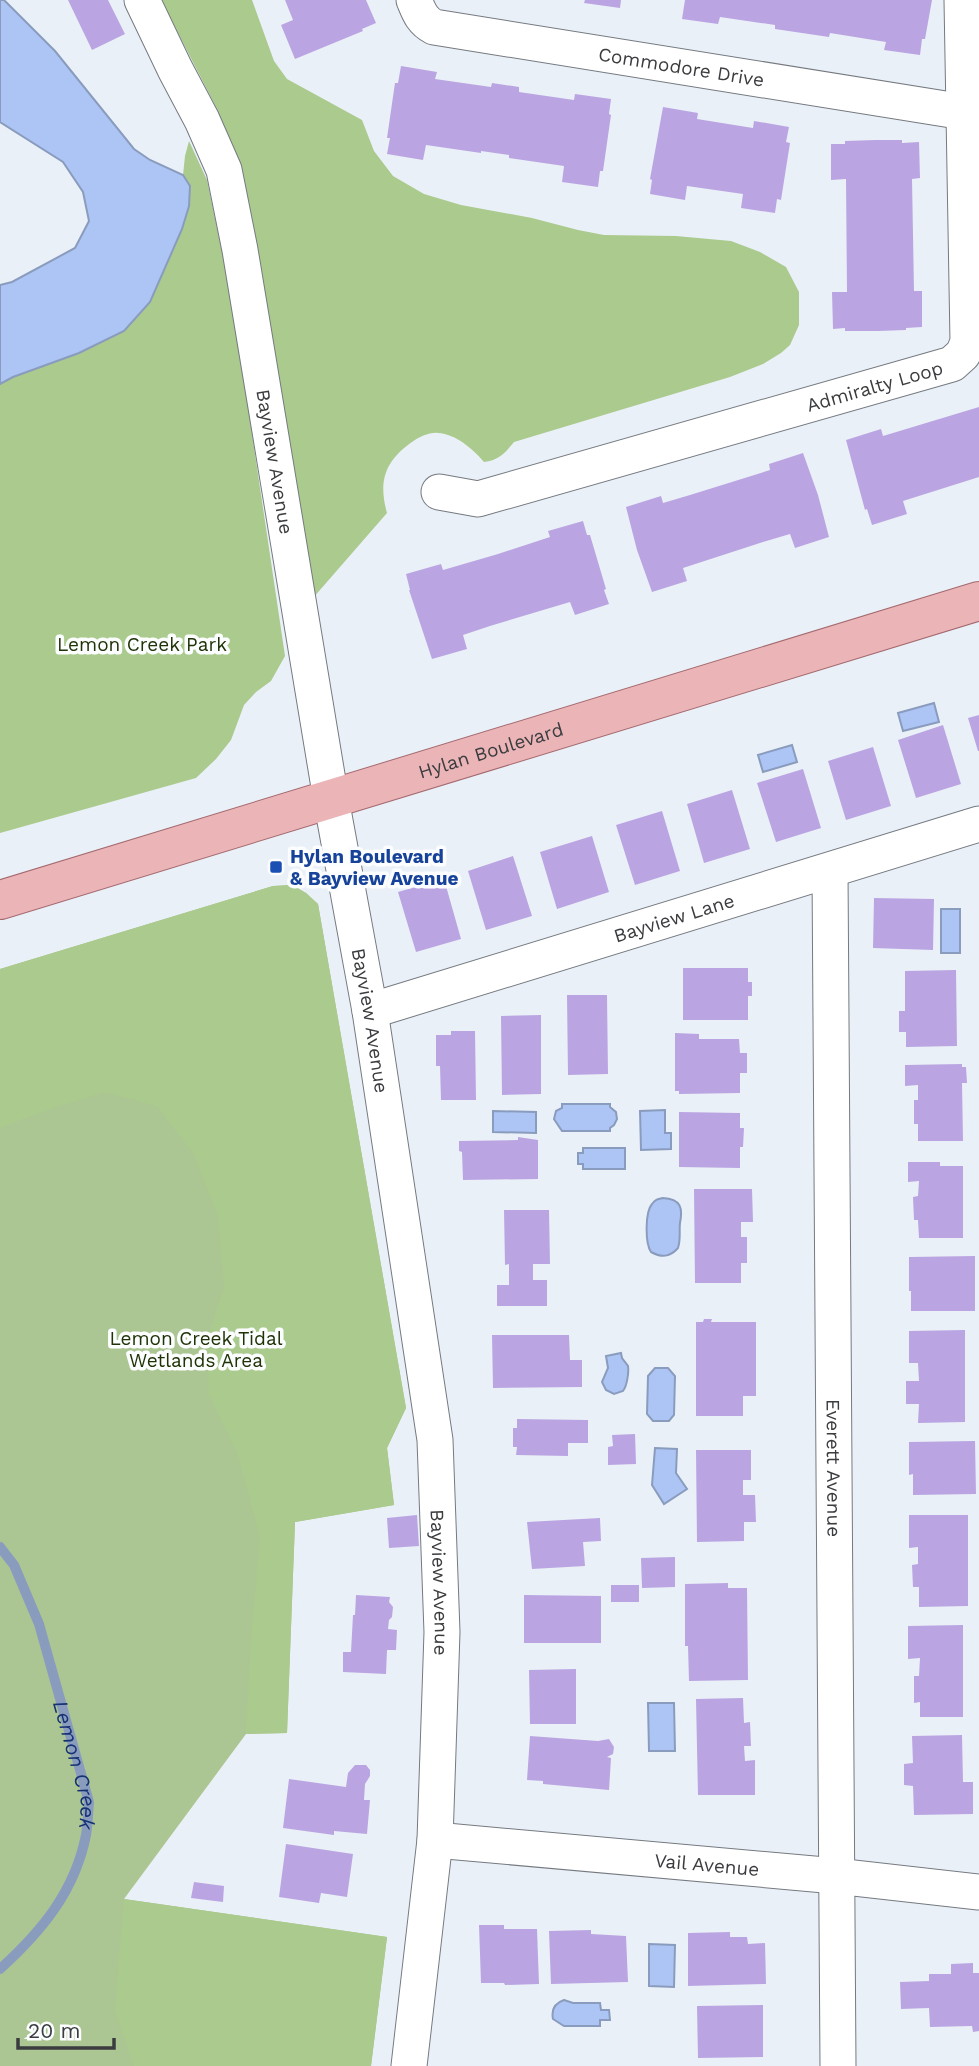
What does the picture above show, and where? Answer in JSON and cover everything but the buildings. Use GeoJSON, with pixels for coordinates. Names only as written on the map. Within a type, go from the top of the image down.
{"type":"FeatureCollection","features":[{"type":"Feature","properties":{"kind":"main road","name":"Hylan Boulevard"},"geometry":{"type":"LineString","coordinates":[[0,900],[979,601]]}},
{"type":"Feature","properties":{"kind":"street","name":"Bayview Avenue"},"geometry":{"type":"LineString","coordinates":[[142,0],[224,170],[331,799],[370,1011],[435,1440],[442,1632],[435,1840],[409,2066]]}},
{"type":"Feature","properties":{"kind":"street","name":"Commodore Drive"},"geometry":{"type":"LineString","coordinates":[[414,0],[421,16],[434,27],[964,112]]}},
{"type":"Feature","properties":{"kind":"street","name":"Admiralty Loop"},"geometry":{"type":"LineString","coordinates":[[439,492],[478,499],[952,364],[963,354],[968,342],[962,0]]}},
{"type":"Feature","properties":{"kind":"street","name":"Bayview Lane"},"geometry":{"type":"LineString","coordinates":[[370,1011],[979,824]]}},
{"type":"Feature","properties":{"kind":"street","name":"Everett Avenue"},"geometry":{"type":"LineString","coordinates":[[830,871],[838,2066]]}},
{"type":"Feature","properties":{"kind":"street","name":"Vail Avenue"},"geometry":{"type":"LineString","coordinates":[[435,1840],[836,1876],[979,1892]]}},
{"type":"Feature","properties":{"kind":"green space"},"geometry":{"type":"Polygon","coordinates":[[[161,0],[252,0],[274,61],[287,79],[362,120],[374,151],[393,176],[424,194],[461,205],[604,235],[676,236],[731,241],[760,252],[786,267],[799,292],[799,325],[790,345],[763,364],[730,377],[514,442],[494,460],[484,462],[464,443],[445,434],[432,433],[418,438],[395,457],[386,473],[383,491],[387,513],[313,598],[250,215],[217,109],[161,0]]]}},
{"type":"Feature","properties":{"kind":"green space","name":"Lemon Creek Park"},"geometry":{"type":"Polygon","coordinates":[[[189,141],[207,180],[232,299],[285,656],[271,681],[244,705],[231,740],[196,778],[0,833],[0,384],[79,353],[124,331],[150,302],[182,229],[190,186],[183,175],[189,141]]]}},
{"type":"Feature","properties":{"kind":"green space","name":"Lemon Creek Tidal Wetlands Area"},"geometry":{"type":"Polygon","coordinates":[[[292,885],[318,904],[406,1408],[387,1448],[394,1505],[295,1522],[287,1733],[246,1734],[124,1899],[387,1937],[371,2066],[0,2066],[0,969],[273,886],[292,885]]]}},
{"type":"Feature","properties":{"kind":"green space"},"geometry":{"type":"Polygon","coordinates":[[[292,885],[318,904],[406,1408],[387,1448],[394,1505],[295,1522],[287,1733],[246,1734],[260,1536],[237,1452],[209,1395],[208,1336],[224,1287],[218,1217],[194,1154],[157,1106],[105,1092],[0,1128],[0,969],[273,886],[292,885]]]}},
{"type":"Feature","properties":{"kind":"green space"},"geometry":{"type":"Polygon","coordinates":[[[124,1899],[387,1937],[371,2066],[134,2066],[115,2011],[124,1899]]]}},
{"type":"Feature","properties":{"kind":"water"},"geometry":{"type":"Polygon","coordinates":[[[0,0],[4,0],[55,51],[134,149],[150,160],[183,175],[190,186],[189,206],[182,229],[150,302],[124,331],[79,353],[0,384],[0,285],[12,282],[75,248],[89,221],[83,192],[63,162],[0,122],[0,0]]]}},
{"type":"Feature","properties":{"kind":"water"},"geometry":{"type":"Polygon","coordinates":[[[934,703],[939,722],[903,731],[898,713],[934,703]]]}},
{"type":"Feature","properties":{"kind":"water"},"geometry":{"type":"Polygon","coordinates":[[[792,745],[797,762],[763,772],[758,755],[792,745]]]}},
{"type":"Feature","properties":{"kind":"water"},"geometry":{"type":"Polygon","coordinates":[[[941,909],[960,909],[960,953],[941,953],[941,909]]]}},
{"type":"Feature","properties":{"kind":"water"},"geometry":{"type":"Polygon","coordinates":[[[562,1104],[610,1104],[617,1119],[610,1131],[562,1131],[554,1119],[562,1104]]]}},
{"type":"Feature","properties":{"kind":"water"},"geometry":{"type":"Polygon","coordinates":[[[665,1110],[665,1133],[671,1133],[671,1149],[641,1150],[640,1111],[665,1110]]]}},
{"type":"Feature","properties":{"kind":"water"},"geometry":{"type":"Polygon","coordinates":[[[493,1111],[536,1112],[536,1133],[493,1132],[493,1111]]]}},
{"type":"Feature","properties":{"kind":"water"},"geometry":{"type":"Polygon","coordinates":[[[583,1148],[625,1148],[625,1169],[583,1169],[583,1164],[578,1164],[578,1153],[583,1153],[583,1148]]]}},
{"type":"Feature","properties":{"kind":"water"},"geometry":{"type":"Polygon","coordinates":[[[663,1198],[677,1202],[681,1213],[678,1248],[669,1255],[662,1256],[651,1252],[647,1228],[652,1204],[663,1198]]]}},
{"type":"Feature","properties":{"kind":"water"},"geometry":{"type":"Polygon","coordinates":[[[621,1353],[628,1366],[626,1386],[623,1391],[614,1394],[606,1390],[602,1382],[608,1368],[606,1356],[621,1353]]]}},
{"type":"Feature","properties":{"kind":"water"},"geometry":{"type":"Polygon","coordinates":[[[655,1368],[668,1368],[675,1376],[674,1415],[669,1421],[653,1421],[647,1414],[648,1376],[655,1368]]]}},
{"type":"Feature","properties":{"kind":"water"},"geometry":{"type":"Polygon","coordinates":[[[655,1448],[677,1449],[676,1473],[687,1489],[664,1504],[652,1485],[655,1448]]]}},
{"type":"Feature","properties":{"kind":"water"},"geometry":{"type":"Polygon","coordinates":[[[648,1703],[674,1703],[675,1751],[649,1751],[648,1703]]]}},
{"type":"Feature","properties":{"kind":"water"},"geometry":{"type":"Polygon","coordinates":[[[649,1944],[675,1945],[674,1987],[649,1986],[649,1944]]]}},
{"type":"Feature","properties":{"kind":"water"},"geometry":{"type":"Polygon","coordinates":[[[564,2000],[573,2003],[600,2003],[601,2010],[609,2010],[610,2020],[600,2020],[600,2026],[564,2026],[553,2019],[553,2012],[554,2007],[564,2000]]]}},
{"type":"Feature","properties":{"kind":"waterway","name":"Lemon Creek"},"geometry":{"type":"LineString","coordinates":[[0,1547],[14,1565],[39,1624],[89,1802],[87,1831],[81,1855],[65,1892],[43,1925],[0,1969]]}},
{"type":"Feature","properties":{"kind":"place","name":"Hylan Boulevard & Bayview Avenue"},"geometry":{"type":"Point","coordinates":[276,867]}}]}
